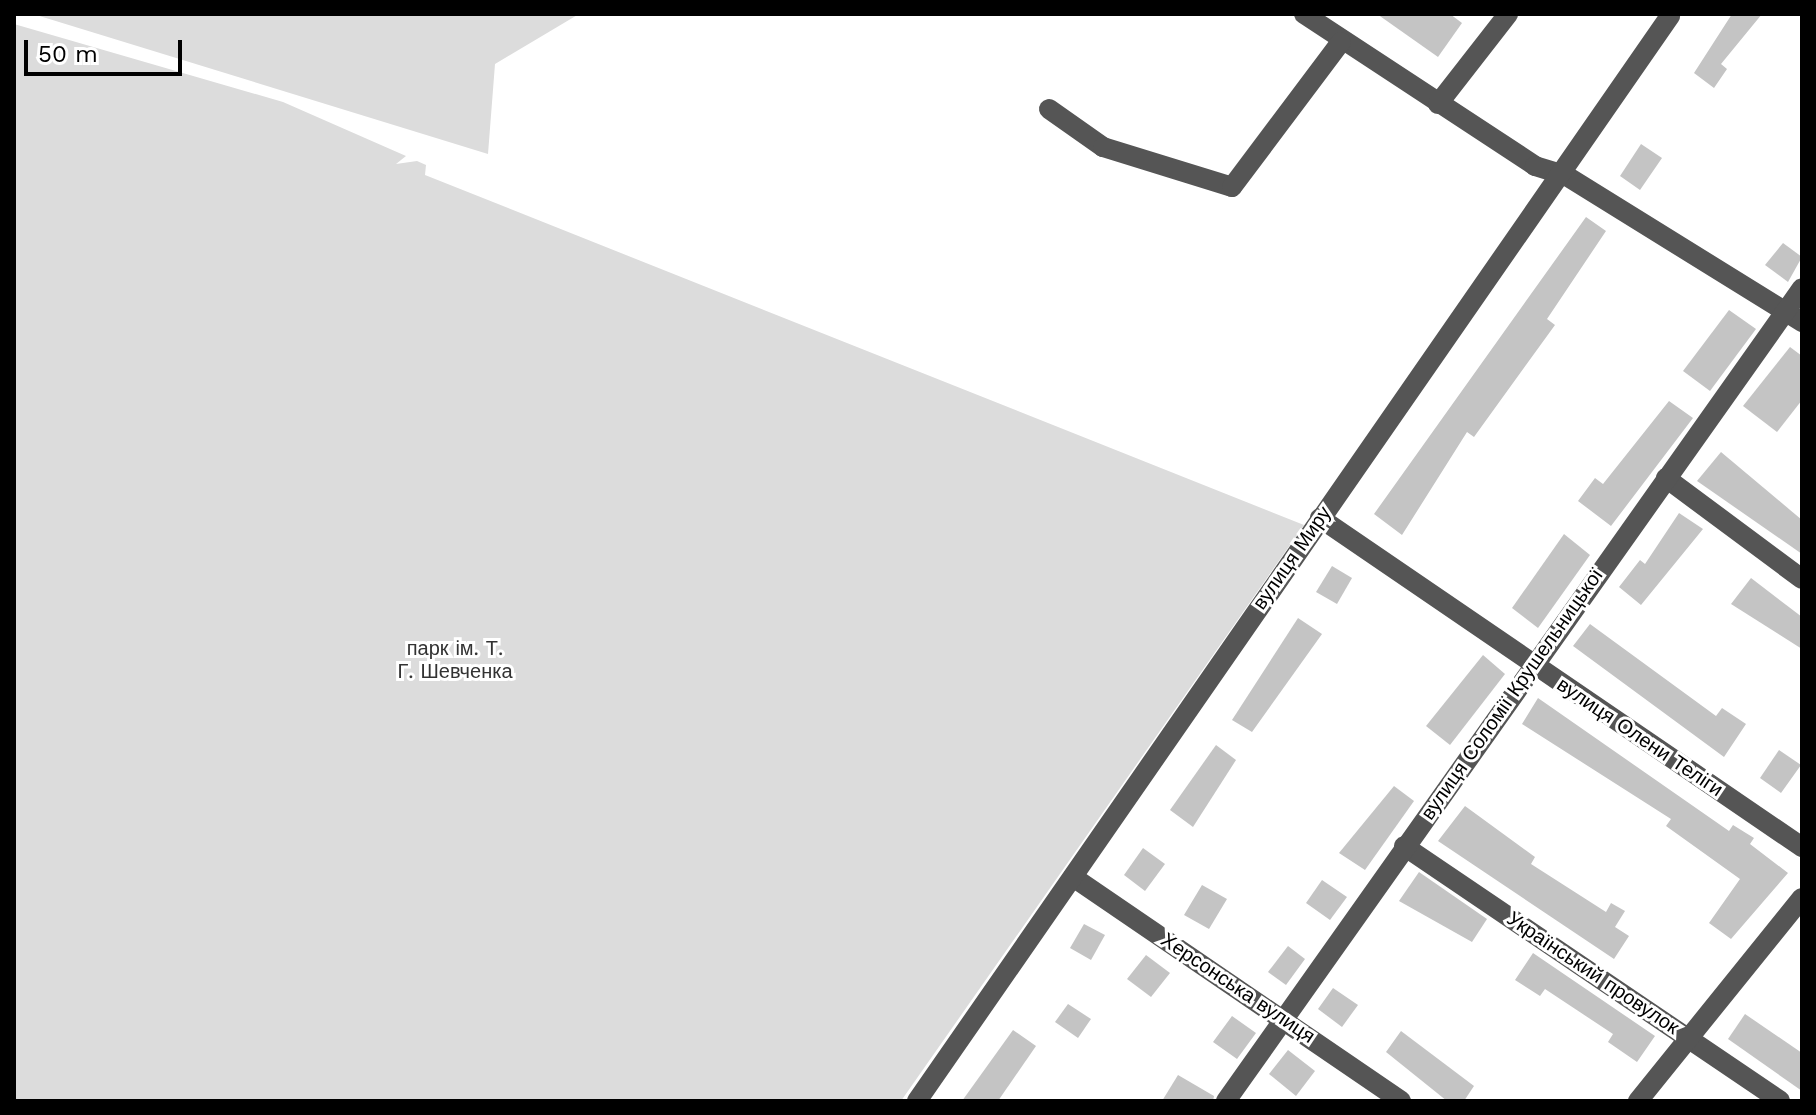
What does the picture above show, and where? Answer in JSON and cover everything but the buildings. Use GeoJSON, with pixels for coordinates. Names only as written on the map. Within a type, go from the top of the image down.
{"type":"FeatureCollection","features":[{"type":"Feature","properties":{"kind":"street"},"geometry":{"type":"LineString","coordinates":[[1304,14],[1341,42],[1535,166],[1565,175],[1794,316]]}},
{"type":"Feature","properties":{"kind":"street"},"geometry":{"type":"LineString","coordinates":[[1438,104],[1508,14]]}},
{"type":"Feature","properties":{"kind":"street","name":"вулиця Миру"},"geometry":{"type":"LineString","coordinates":[[917,1101],[1320,518],[1565,175],[1670,16]]}},
{"type":"Feature","properties":{"kind":"street"},"geometry":{"type":"LineString","coordinates":[[1049,109],[1103,147],[1232,187],[1341,42]]}},
{"type":"Feature","properties":{"kind":"street","name":"вулиця Соломії Крушельницької"},"geometry":{"type":"LineString","coordinates":[[1226,1101],[1666,478],[1794,316],[1802,288]]}},
{"type":"Feature","properties":{"kind":"street"},"geometry":{"type":"LineString","coordinates":[[1666,478],[1802,579]]}},
{"type":"Feature","properties":{"kind":"street","name":"вулиця Олени Теліги"},"geometry":{"type":"LineString","coordinates":[[1320,518],[1802,847]]}},
{"type":"Feature","properties":{"kind":"street","name":"Український провулок"},"geometry":{"type":"LineString","coordinates":[[1404,846],[1780,1101]]}},
{"type":"Feature","properties":{"kind":"street","name":"Херсонська вулиця"},"geometry":{"type":"LineString","coordinates":[[1073,877],[1401,1101]]}},
{"type":"Feature","properties":{"kind":"street"},"geometry":{"type":"LineString","coordinates":[[1638,1101],[1802,898]]}},
{"type":"Feature","properties":{"kind":"green space"},"geometry":{"type":"Polygon","coordinates":[[[33,14],[579,14],[495,64],[488,154],[33,14]]]}},
{"type":"Feature","properties":{"kind":"green space","name":"парк ім. Т. Г. Шевченка"},"geometry":{"type":"Polygon","coordinates":[[[14,24],[283,102],[406,156],[396,164],[417,161],[426,165],[425,175],[1304,525],[901,1101],[14,1101],[14,24]]]}}]}
